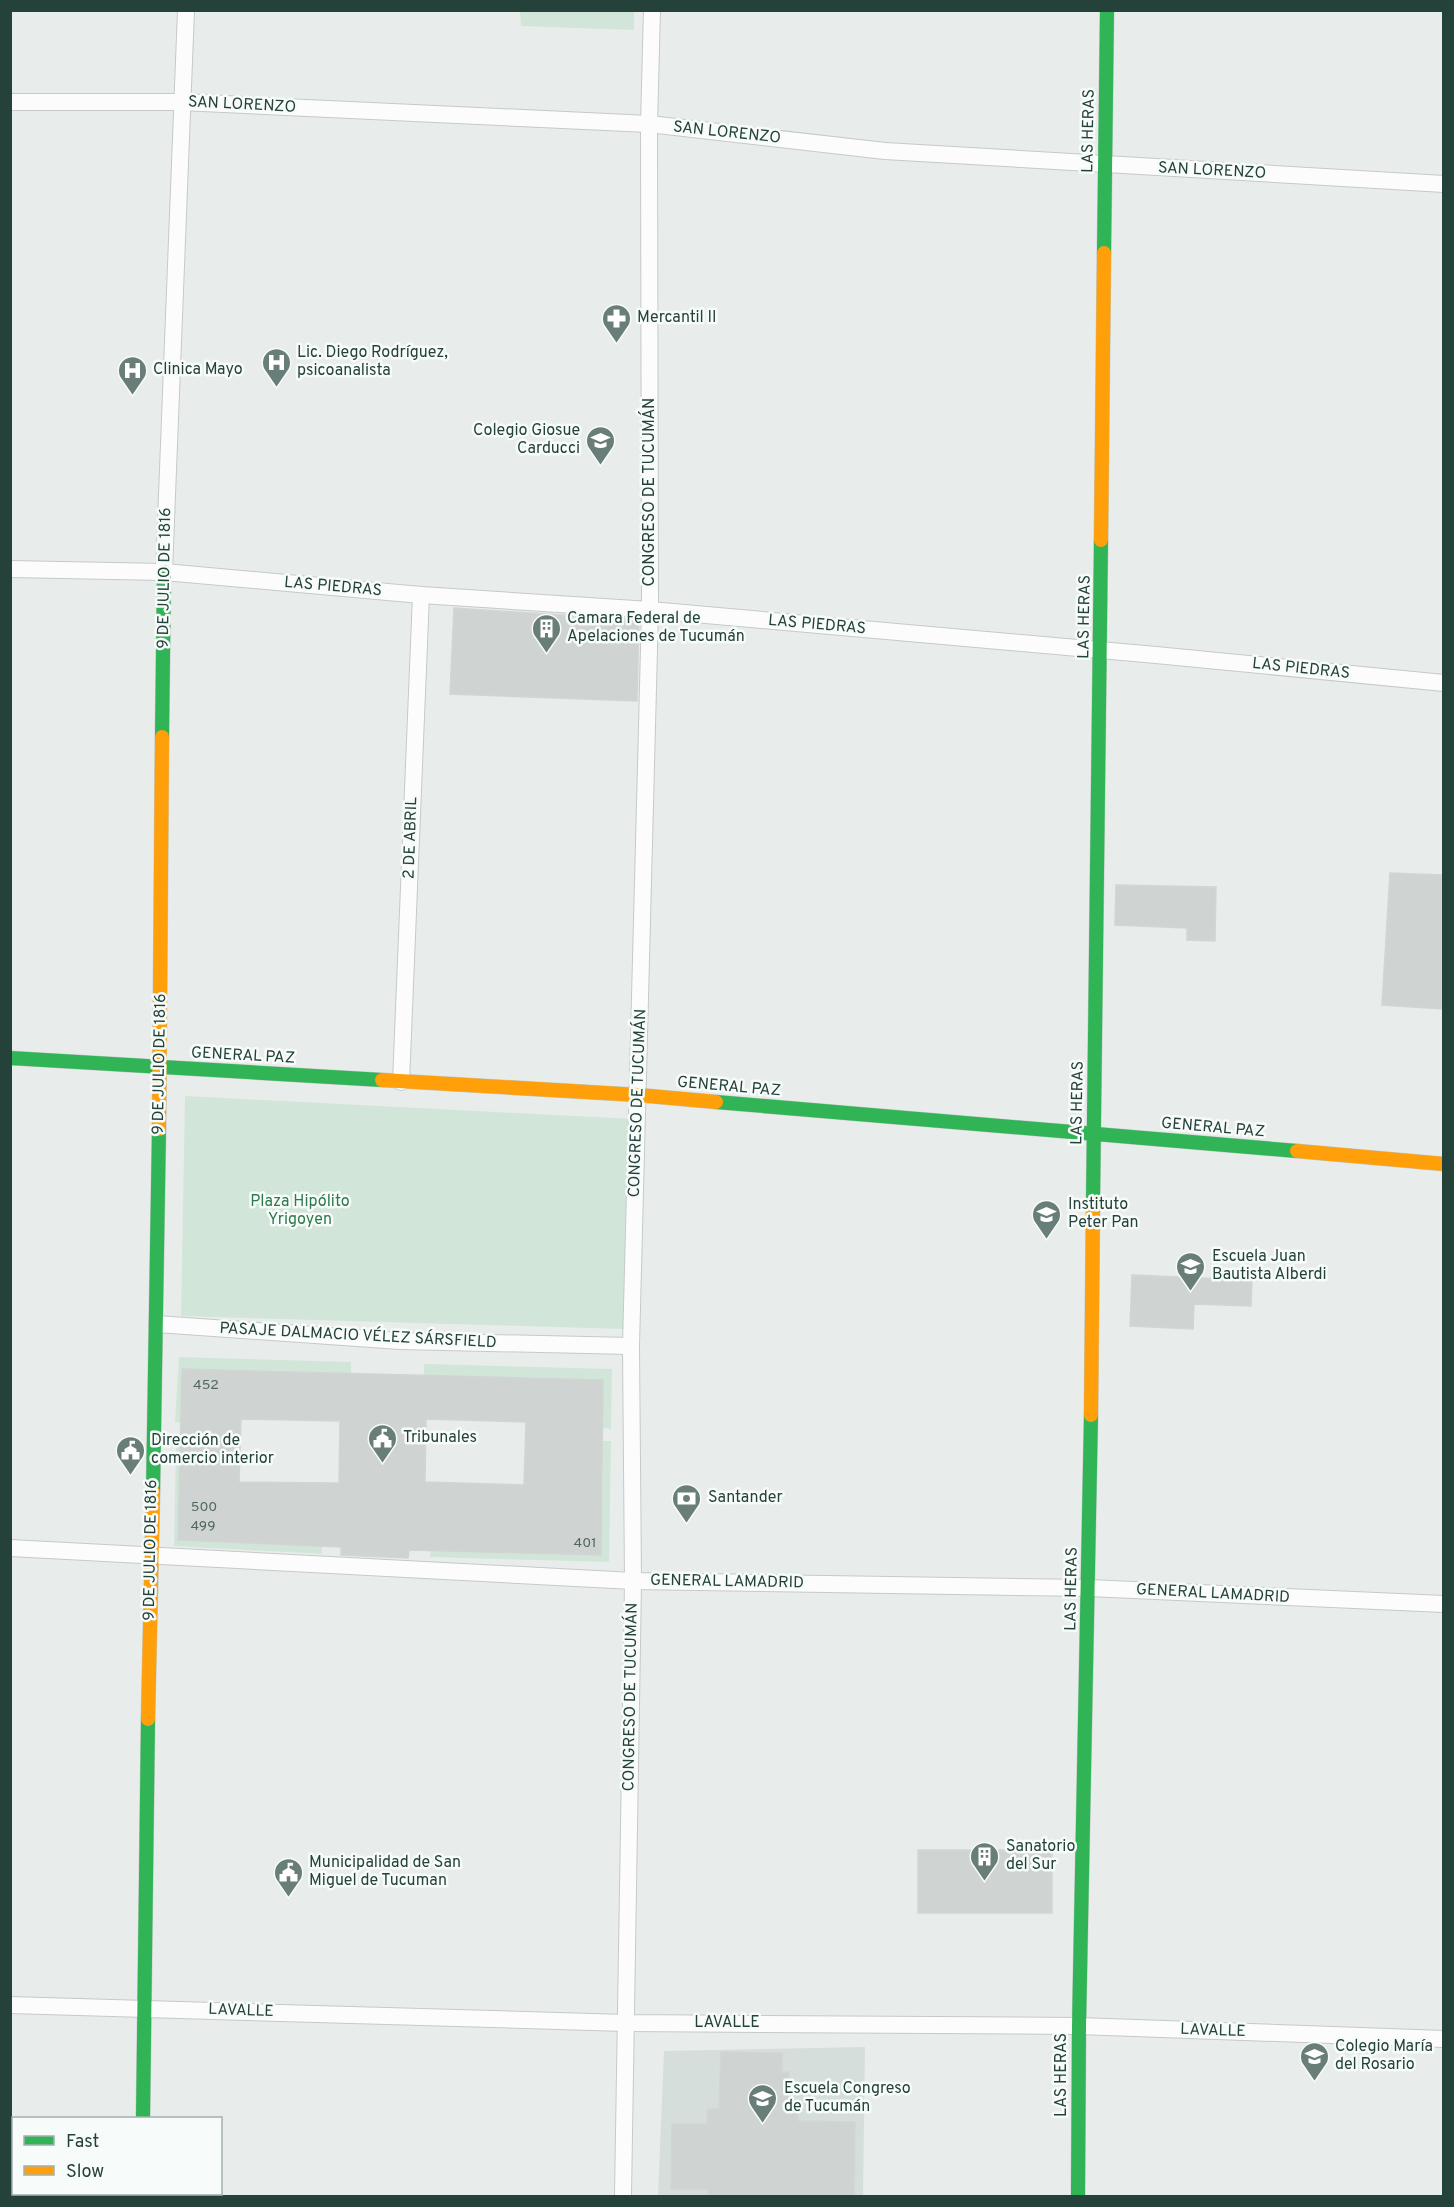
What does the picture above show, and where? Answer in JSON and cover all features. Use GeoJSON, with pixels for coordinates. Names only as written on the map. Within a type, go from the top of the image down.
{"type":"FeatureCollection","features":[{"type":"Feature","properties":{"kind":"street","name":"9 DE JULIO DE 1816"},"geometry":{"type":"LineString","coordinates":[[142,2117],[151,1556],[158,1324],[164,572],[186,10]]}},
{"type":"Feature","properties":{"kind":"street","name":"CONGRESO DE TUCUMÁN"},"geometry":{"type":"LineString","coordinates":[[623,2196],[633,1581],[631,1346],[650,610],[649,124],[652,10]]}},
{"type":"Feature","properties":{"kind":"street","name":"LAS HERAS"},"geometry":{"type":"LineString","coordinates":[[1078,2196],[1079,2026],[1089,1588],[1107,10]]}},
{"type":"Feature","properties":{"kind":"street","name":"SAN LORENZO"},"geometry":{"type":"LineString","coordinates":[[10,102],[181,102],[649,124],[885,151],[1443,184]]}},
{"type":"Feature","properties":{"kind":"street","name":"LAS PIEDRAS"},"geometry":{"type":"LineString","coordinates":[[10,568],[164,572],[421,595],[650,610],[1443,683]]}},
{"type":"Feature","properties":{"kind":"street","name":"2 DE ABRIL"},"geometry":{"type":"LineString","coordinates":[[400,1082],[421,595]]}},
{"type":"Feature","properties":{"kind":"street","name":"GENERAL PAZ"},"geometry":{"type":"LineString","coordinates":[[10,1058],[638,1095],[1443,1164]]}},
{"type":"Feature","properties":{"kind":"street","name":"PASAJE DALMACIO VÉLEZ SÁRSFIELD"},"geometry":{"type":"LineString","coordinates":[[158,1324],[400,1341],[631,1346]]}},
{"type":"Feature","properties":{"kind":"street","name":"GENERAL LAMADRID"},"geometry":{"type":"LineString","coordinates":[[10,1548],[633,1581],[1089,1588],[1443,1604]]}},
{"type":"Feature","properties":{"kind":"street","name":"LAVALLE"},"geometry":{"type":"LineString","coordinates":[[10,2005],[626,2023],[1079,2026],[1443,2039]]}},
{"type":"Feature","properties":{"kind":"shaded area","name":"Escuela Congreso de Tucumán"},"geometry":{"type":"Polygon","coordinates":[[[865,2047],[863,2196],[658,2196],[664,2051],[865,2047]]]}},
{"type":"Feature","properties":{"kind":"green space"},"geometry":{"type":"Polygon","coordinates":[[[520,11],[634,11],[634,30],[521,26],[520,11]]]}},
{"type":"Feature","properties":{"kind":"green space","name":"Plaza Hipólito Yrigoyen"},"geometry":{"type":"Polygon","coordinates":[[[185,1096],[634,1119],[623,1329],[181,1316],[185,1096]]]}},
{"type":"Feature","properties":{"kind":"green space"},"geometry":{"type":"Polygon","coordinates":[[[179,1357],[351,1362],[351,1374],[181,1423],[175,1422],[179,1357]]]}},
{"type":"Feature","properties":{"kind":"green space"},"geometry":{"type":"Polygon","coordinates":[[[424,1364],[612,1369],[611,1429],[603,1428],[603,1380],[424,1375],[424,1364]]]}},
{"type":"Feature","properties":{"kind":"green space"},"geometry":{"type":"Polygon","coordinates":[[[603,1441],[611,1441],[609,1562],[430,1557],[431,1550],[601,1555],[603,1441]]]}},
{"type":"Feature","properties":{"kind":"green space"},"geometry":{"type":"Polygon","coordinates":[[[176,1445],[322,1546],[322,1554],[174,1546],[176,1445]]]}},
{"type":"Feature","properties":{"kind":"building","name":"Camara Federal de Apelaciones de Tucumán"},"geometry":{"type":"Polygon","coordinates":[[[454,608],[639,620],[637,701],[450,694],[454,608]]]}},
{"type":"Feature","properties":{"kind":"building"},"geometry":{"type":"Polygon","coordinates":[[[1390,873],[1443,875],[1443,1009],[1382,1005],[1390,873]]]}},
{"type":"Feature","properties":{"kind":"building"},"geometry":{"type":"Polygon","coordinates":[[[1116,885],[1216,887],[1215,941],[1187,940],[1187,928],[1115,925],[1116,885]]]}},
{"type":"Feature","properties":{"kind":"building","name":"Escuela Juan Bautista Alberdi"},"geometry":{"type":"Polygon","coordinates":[[[1132,1275],[1252,1280],[1251,1306],[1194,1304],[1193,1329],[1130,1326],[1132,1275]]]}},
{"type":"Feature","properties":{"kind":"building","name":"Tribunales"},"geometry":{"type":"Polygon","coordinates":[[[182,1369],[603,1380],[601,1555],[409,1550],[408,1558],[341,1555],[341,1547],[178,1540],[182,1369]],[[241,1419],[239,1482],[339,1483],[340,1421],[241,1419]],[[426,1419],[425,1482],[524,1485],[526,1422],[426,1419]]]}},
{"type":"Feature","properties":{"kind":"building","name":"Sanatorio del Sur"},"geometry":{"type":"Polygon","coordinates":[[[918,1850],[1052,1850],[1052,1913],[918,1913],[918,1850]]]}},
{"type":"Feature","properties":{"kind":"building","name":"Escuela Congreso de Tucumán"},"geometry":{"type":"Polygon","coordinates":[[[721,2052],[782,2053],[782,2072],[789,2072],[789,2102],[798,2103],[798,2121],[855,2122],[854,2196],[708,2195],[708,2189],[671,2189],[672,2124],[707,2124],[708,2109],[719,2109],[721,2052]]]}},
{"type":"Feature","properties":{"kind":"traffic: fast"},"geometry":{"type":"LineString","coordinates":[[1104,253],[1107,10]]}},
{"type":"Feature","properties":{"kind":"traffic: fast"},"geometry":{"type":"LineString","coordinates":[[1093,1202],[1101,540]]}},
{"type":"Feature","properties":{"kind":"traffic: fast"},"geometry":{"type":"LineString","coordinates":[[162,737],[164,572]]}},
{"type":"Feature","properties":{"kind":"traffic: fast"},"geometry":{"type":"LineString","coordinates":[[10,1058],[382,1080]]}},
{"type":"Feature","properties":{"kind":"traffic: fast"},"geometry":{"type":"LineString","coordinates":[[716,1102],[1297,1151]]}},
{"type":"Feature","properties":{"kind":"traffic: fast"},"geometry":{"type":"LineString","coordinates":[[153,1492],[159,1129]]}},
{"type":"Feature","properties":{"kind":"traffic: fast"},"geometry":{"type":"LineString","coordinates":[[1078,2196],[1079,2026],[1091,1415]]}},
{"type":"Feature","properties":{"kind":"traffic: fast"},"geometry":{"type":"LineString","coordinates":[[143,2117],[148,1719]]}},
{"type":"Feature","properties":{"kind":"traffic: slow"},"geometry":{"type":"LineString","coordinates":[[1101,540],[1104,253]]}},
{"type":"Feature","properties":{"kind":"traffic: slow"},"geometry":{"type":"LineString","coordinates":[[159,1129],[162,737]]}},
{"type":"Feature","properties":{"kind":"traffic: slow"},"geometry":{"type":"LineString","coordinates":[[382,1080],[638,1095],[716,1102]]}},
{"type":"Feature","properties":{"kind":"traffic: slow"},"geometry":{"type":"LineString","coordinates":[[1297,1151],[1444,1164]]}},
{"type":"Feature","properties":{"kind":"traffic: slow"},"geometry":{"type":"LineString","coordinates":[[1091,1415],[1093,1202]]}},
{"type":"Feature","properties":{"kind":"traffic: slow"},"geometry":{"type":"LineString","coordinates":[[148,1719],[153,1492]]}},
{"type":"Feature","properties":{"kind":"place","name":"Mercantil II"},"geometry":{"type":"Point","coordinates":[616,344]}},
{"type":"Feature","properties":{"kind":"place","name":"Lic. Diego Rodríguez, psicoanalista"},"geometry":{"type":"Point","coordinates":[276,388]}},
{"type":"Feature","properties":{"kind":"place","name":"Clinica Mayo"},"geometry":{"type":"Point","coordinates":[132,396]}},
{"type":"Feature","properties":{"kind":"place","name":"Colegio Giosue Carducci"},"geometry":{"type":"Point","coordinates":[601,466]}},
{"type":"Feature","properties":{"kind":"place","name":"Camara Federal de Apelaciones de Tucumán"},"geometry":{"type":"Point","coordinates":[546,654]}},
{"type":"Feature","properties":{"kind":"place","name":"Instituto Peter Pan"},"geometry":{"type":"Point","coordinates":[1047,1240]}},
{"type":"Feature","properties":{"kind":"place","name":"Escuela Juan Bautista Alberdi"},"geometry":{"type":"Point","coordinates":[1191,1292]}},
{"type":"Feature","properties":{"kind":"place","name":"Tribunales"},"geometry":{"type":"Point","coordinates":[382,1464]}},
{"type":"Feature","properties":{"kind":"place","name":"Dirección de comercio interior"},"geometry":{"type":"Point","coordinates":[130,1476]}},
{"type":"Feature","properties":{"kind":"place","name":"Santander"},"geometry":{"type":"Point","coordinates":[687,1524]}},
{"type":"Feature","properties":{"kind":"place","name":"Sanatorio del Sur"},"geometry":{"type":"Point","coordinates":[985,1882]}},
{"type":"Feature","properties":{"kind":"place","name":"Municipalidad de San Miguel de Tucuman"},"geometry":{"type":"Point","coordinates":[288,1898]}},
{"type":"Feature","properties":{"kind":"place","name":"Colegio María del Rosario"},"geometry":{"type":"Point","coordinates":[1314,2082]}},
{"type":"Feature","properties":{"kind":"place","name":"Escuela Congreso de Tucumán"},"geometry":{"type":"Point","coordinates":[763,2124]}}]}
